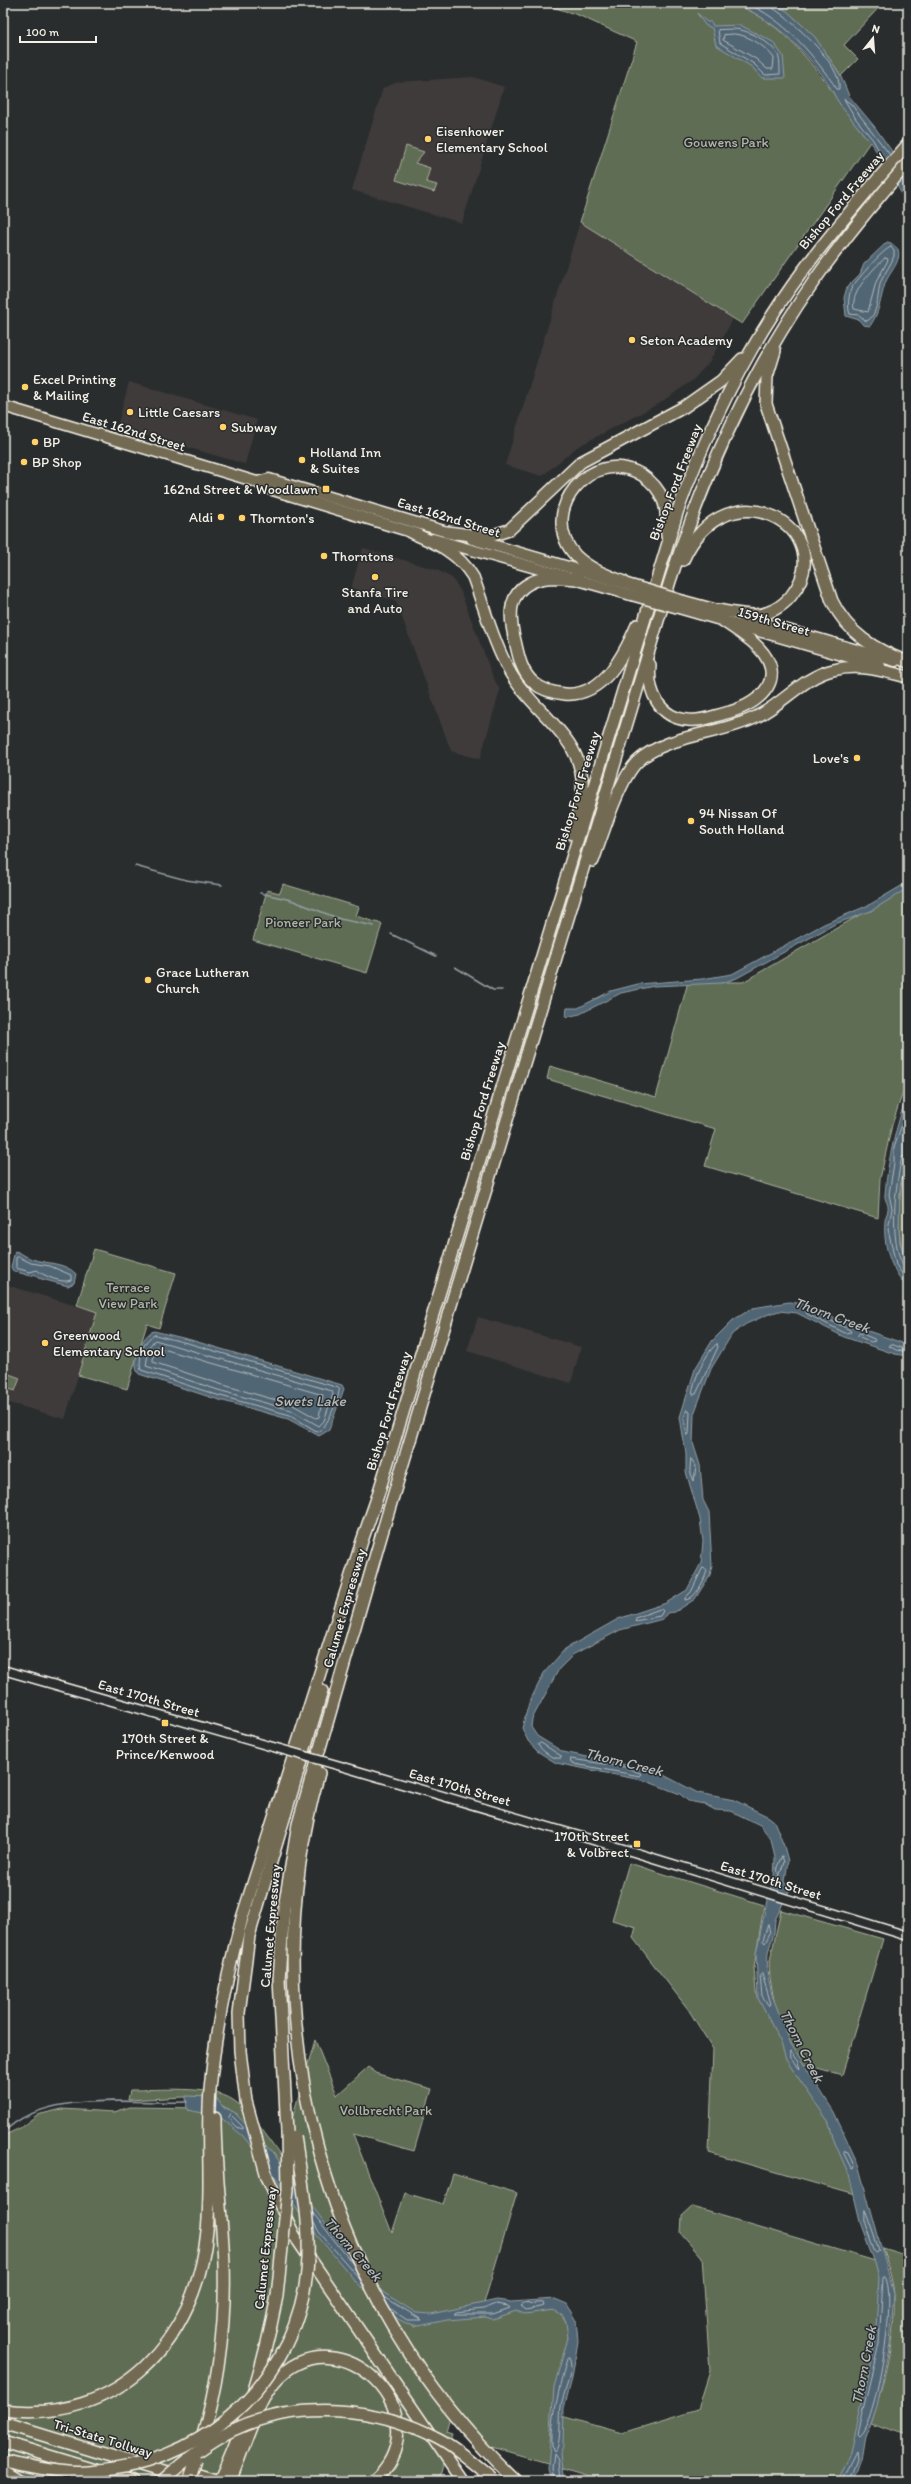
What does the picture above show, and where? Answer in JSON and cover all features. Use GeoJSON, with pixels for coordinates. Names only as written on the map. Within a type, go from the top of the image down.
{"type":"FeatureCollection","features":[{"type":"Feature","properties":{"kind":"highway","name":"Bishop Ford Freeway"},"geometry":{"type":"LineString","coordinates":[[377,1498],[667,546],[708,435],[750,352],[802,272],[908,144]]}},
{"type":"Feature","properties":{"kind":"highway","name":"Bishop Ford Freeway"},"geometry":{"type":"LineString","coordinates":[[415,1428],[653,636],[670,582],[709,471],[738,408],[781,332],[826,264],[908,163]]}},
{"type":"Feature","properties":{"kind":"highway"},"geometry":{"type":"LineString","coordinates":[[781,332],[767,377],[766,404],[832,601],[842,619],[860,637],[874,648],[908,663]]}},
{"type":"Feature","properties":{"kind":"highway"},"geometry":{"type":"LineString","coordinates":[[447,532],[487,537],[509,530],[581,462],[684,407],[721,381],[750,352]]}},
{"type":"Feature","properties":{"kind":"highway"},"geometry":{"type":"LineString","coordinates":[[630,588],[590,567],[575,555],[566,539],[563,529],[563,512],[568,497],[580,480],[594,472],[613,467],[630,470],[647,478],[663,500],[667,546]]}},
{"type":"Feature","properties":{"kind":"highway"},"geometry":{"type":"LineString","coordinates":[[670,582],[688,548],[701,532],[716,520],[744,510],[761,511],[776,517],[790,528],[800,546],[803,567],[794,592],[782,605],[761,614],[717,610]]}},
{"type":"Feature","properties":{"kind":"highway"},"geometry":{"type":"LineString","coordinates":[[410,532],[452,552],[469,571],[510,673],[525,693],[565,735],[579,762],[582,783],[580,802],[556,890],[547,940]]}},
{"type":"Feature","properties":{"kind":"highway"},"geometry":{"type":"LineString","coordinates":[[578,579],[538,579],[520,591],[513,602],[510,619],[519,660],[528,677],[541,688],[569,694],[591,689],[601,682],[617,663],[637,623],[648,610]]}},
{"type":"Feature","properties":{"kind":"highway"},"geometry":{"type":"LineString","coordinates":[[653,636],[648,679],[654,698],[665,711],[676,717],[687,720],[702,719],[752,703],[760,697],[769,684],[770,670],[765,656],[748,637],[724,621]]}},
{"type":"Feature","properties":{"kind":"highway"},"geometry":{"type":"LineString","coordinates":[[553,971],[569,936],[594,857],[620,790],[630,770],[644,756],[661,747],[730,728],[756,717],[811,679],[832,670],[864,667],[908,676]]}},
{"type":"Feature","properties":{"kind":"highway"},"geometry":{"type":"LineString","coordinates":[[415,1428],[410,1458],[318,1776],[302,1849],[295,1903],[293,1986],[296,2028],[309,2115],[323,2167],[349,2244],[376,2298],[403,2345],[456,2417],[516,2481]]}},
{"type":"Feature","properties":{"kind":"highway","name":"Calumet Expressway"},"geometry":{"type":"LineString","coordinates":[[219,2481],[231,2467],[256,2383],[277,2296],[288,2190],[291,2134],[279,2011],[284,1908],[298,1824],[415,1428]]}},
{"type":"Feature","properties":{"kind":"highway"},"geometry":{"type":"LineString","coordinates":[[3,2410],[49,2411],[87,2402],[124,2384],[151,2361],[166,2344],[188,2305],[203,2256],[208,2223],[213,2091],[219,2029],[234,1949],[242,1918],[377,1498]]}},
{"type":"Feature","properties":{"kind":"highway"},"geometry":{"type":"LineString","coordinates":[[377,1498],[367,1543],[249,1936],[239,2013],[240,2051],[246,2101],[259,2153],[278,2204],[294,2235],[462,2481]]}},
{"type":"Feature","properties":{"kind":"highway"},"geometry":{"type":"LineString","coordinates":[[189,2481],[196,2460],[217,2375],[224,2306],[224,2258],[212,2124]]}},
{"type":"Feature","properties":{"kind":"highway"},"geometry":{"type":"LineString","coordinates":[[3,2460],[55,2471],[88,2472],[117,2469],[158,2460],[193,2443],[216,2428],[243,2405],[260,2386],[286,2345],[295,2324],[305,2285],[308,2226],[291,2134]]}},
{"type":"Feature","properties":{"kind":"highway"},"geometry":{"type":"LineString","coordinates":[[230,2481],[231,2467],[264,2398],[275,2381],[286,2371],[301,2363],[317,2359],[335,2359],[358,2366],[375,2378],[387,2393],[397,2426],[394,2449],[384,2469],[373,2481]]}},
{"type":"Feature","properties":{"kind":"highway"},"geometry":{"type":"LineString","coordinates":[[162,2481],[193,2454],[234,2430],[285,2414],[326,2411],[371,2414],[416,2429],[439,2439],[459,2452],[493,2480]]}},
{"type":"Feature","properties":{"kind":"highway","name":"Tri-State Tollway"},"geometry":{"type":"LineString","coordinates":[[3,2423],[193,2481]]}},
{"type":"Feature","properties":{"kind":"highway"},"geometry":{"type":"LineString","coordinates":[[3,2442],[132,2481]]}},
{"type":"Feature","properties":{"kind":"highway"},"geometry":{"type":"LineString","coordinates":[[105,2454],[164,2465],[219,2481]]}},
{"type":"Feature","properties":{"kind":"highway"},"geometry":{"type":"LineString","coordinates":[[3,2470],[21,2481]]}},
{"type":"Feature","properties":{"kind":"main road","name":"East 162nd Street"},"geometry":{"type":"LineString","coordinates":[[3,406],[256,482],[266,488],[410,532],[578,579],[630,588]]}},
{"type":"Feature","properties":{"kind":"main road","name":"East 162nd Street"},"geometry":{"type":"LineString","coordinates":[[256,482],[269,479],[373,509],[630,588]]}},
{"type":"Feature","properties":{"kind":"main road"},"geometry":{"type":"LineString","coordinates":[[369,519],[373,509]]}},
{"type":"Feature","properties":{"kind":"main road","name":"159th Street"},"geometry":{"type":"LineString","coordinates":[[630,588],[683,605],[724,621],[908,676]]}},
{"type":"Feature","properties":{"kind":"main road","name":"159th Street"},"geometry":{"type":"LineString","coordinates":[[683,605],[717,610],[908,663]]}},
{"type":"Feature","properties":{"kind":"street","name":"East 170th Street"},"geometry":{"type":"LineString","coordinates":[[3,1670],[344,1767],[741,1884],[908,1936]]}},
{"type":"Feature","properties":{"kind":"shaded area","name":"Eisenhower Elementary School"},"geometry":{"type":"Polygon","coordinates":[[[473,77],[504,87],[462,223],[352,190],[383,88],[398,82],[473,77]]]}},
{"type":"Feature","properties":{"kind":"shaded area","name":"Seton Academy"},"geometry":{"type":"Polygon","coordinates":[[[580,222],[733,319],[709,362],[693,380],[660,403],[577,447],[542,476],[505,465],[580,222]]]}},
{"type":"Feature","properties":{"kind":"shaded area"},"geometry":{"type":"Polygon","coordinates":[[[129,382],[257,420],[245,464],[117,427],[129,382]]]}},
{"type":"Feature","properties":{"kind":"shaded area"},"geometry":{"type":"Polygon","coordinates":[[[363,548],[437,570],[452,578],[460,590],[493,677],[500,690],[480,759],[451,751],[396,601],[351,588],[363,548]]]}},
{"type":"Feature","properties":{"kind":"shaded area","name":"Greenwood Elementary School"},"geometry":{"type":"Polygon","coordinates":[[[3,1284],[97,1312],[65,1419],[3,1401],[3,1284]]]}},
{"type":"Feature","properties":{"kind":"shaded area"},"geometry":{"type":"Polygon","coordinates":[[[478,1317],[581,1347],[571,1383],[467,1351],[478,1317]]]}},
{"type":"Feature","properties":{"kind":"green space","name":"Gouwens Park"},"geometry":{"type":"Polygon","coordinates":[[[496,3],[732,3],[755,14],[776,28],[794,44],[810,62],[870,142],[742,324],[580,222],[637,42],[578,15],[543,4],[495,6],[496,3]]]}},
{"type":"Feature","properties":{"kind":"green space"},"geometry":{"type":"Polygon","coordinates":[[[773,3],[883,3],[844,45],[858,59],[841,76],[827,54],[812,35],[794,18],[773,3]]]}},
{"type":"Feature","properties":{"kind":"green space"},"geometry":{"type":"Polygon","coordinates":[[[406,146],[424,152],[415,163],[430,168],[426,182],[437,185],[434,192],[396,180],[406,146]]]}},
{"type":"Feature","properties":{"kind":"green space","name":"Pioneer Park"},"geometry":{"type":"Polygon","coordinates":[[[283,884],[359,907],[356,916],[382,924],[367,973],[253,940],[267,890],[280,893],[283,884]]]}},
{"type":"Feature","properties":{"kind":"green space"},"geometry":{"type":"Polygon","coordinates":[[[908,887],[908,1077],[892,1125],[880,1179],[878,1218],[705,1166],[716,1129],[547,1079],[550,1066],[656,1097],[688,982],[743,982],[908,887]]]}},
{"type":"Feature","properties":{"kind":"green space"},"geometry":{"type":"Polygon","coordinates":[[[908,1151],[908,1267],[900,1240],[899,1209],[902,1179],[908,1151]]]}},
{"type":"Feature","properties":{"kind":"green space","name":"Terrace View Park"},"geometry":{"type":"Polygon","coordinates":[[[94,1249],[176,1273],[159,1328],[147,1324],[127,1389],[78,1375],[97,1312],[77,1305],[94,1249]]]}},
{"type":"Feature","properties":{"kind":"green space"},"geometry":{"type":"Polygon","coordinates":[[[9,1374],[20,1378],[15,1391],[4,1387],[9,1374]]]}},
{"type":"Feature","properties":{"kind":"green space"},"geometry":{"type":"Polygon","coordinates":[[[629,1863],[764,1905],[754,1968],[756,1992],[788,2054],[816,2095],[851,2167],[859,2196],[709,2153],[713,2049],[688,2009],[633,1938],[636,1927],[612,1920],[629,1863]]]}},
{"type":"Feature","properties":{"kind":"green space"},"geometry":{"type":"Polygon","coordinates":[[[781,1910],[883,1939],[842,2075],[800,2063],[776,2012],[769,1965],[781,1910]]]}},
{"type":"Feature","properties":{"kind":"green space","name":"Vollbrecht Park"},"geometry":{"type":"Polygon","coordinates":[[[315,2040],[337,2095],[368,2067],[378,2074],[432,2089],[414,2151],[353,2134],[392,2233],[405,2193],[443,2204],[453,2174],[517,2193],[481,2313],[416,2316],[406,2308],[414,2327],[441,2318],[547,2307],[555,2310],[564,2318],[567,2325],[568,2338],[561,2373],[551,2464],[488,2446],[453,2406],[446,2431],[452,2433],[439,2481],[3,2481],[3,2136],[20,2128],[37,2115],[62,2109],[114,2112],[130,2107],[202,2108],[239,2125],[237,2114],[212,2100],[184,2097],[128,2100],[130,2090],[198,2090],[223,2095],[240,2105],[247,2111],[281,2156],[315,2040]]]}},
{"type":"Feature","properties":{"kind":"green space"},"geometry":{"type":"Polygon","coordinates":[[[692,2207],[882,2263],[888,2283],[852,2457],[837,2481],[605,2481],[556,2466],[558,2415],[621,2433],[698,2409],[710,2371],[702,2257],[681,2233],[682,2216],[692,2207]]]}},
{"type":"Feature","properties":{"kind":"green space"},"geometry":{"type":"Polygon","coordinates":[[[882,2248],[908,2256],[908,2436],[871,2424],[888,2361],[893,2328],[894,2295],[890,2272],[882,2248]]]}},
{"type":"Feature","properties":{"kind":"water"},"geometry":{"type":"Polygon","coordinates":[[[732,3],[773,3],[787,11],[815,37],[841,76],[849,96],[874,126],[908,174],[908,204],[885,164],[841,106],[816,67],[784,34],[760,16],[732,3]]]}},
{"type":"Feature","properties":{"kind":"water"},"geometry":{"type":"Polygon","coordinates":[[[697,13],[707,22],[711,22],[713,26],[740,25],[773,42],[783,56],[785,78],[762,78],[752,67],[716,45],[712,28],[705,25],[697,13]]]}},
{"type":"Feature","properties":{"kind":"water"},"geometry":{"type":"Polygon","coordinates":[[[887,242],[891,243],[898,249],[899,254],[897,263],[885,284],[878,311],[873,321],[870,326],[863,325],[859,320],[846,316],[844,298],[847,287],[860,274],[864,264],[887,242]]]}},
{"type":"Feature","properties":{"kind":"water"},"geometry":{"type":"Polygon","coordinates":[[[908,882],[908,888],[871,911],[835,924],[737,978],[722,983],[654,986],[621,993],[580,1014],[566,1017],[567,1008],[578,1008],[611,991],[638,984],[702,979],[732,974],[824,924],[869,905],[908,882]]]}},
{"type":"Feature","properties":{"kind":"water"},"geometry":{"type":"Polygon","coordinates":[[[908,1092],[908,1151],[900,1186],[899,1230],[900,1243],[908,1267],[908,1287],[897,1273],[889,1257],[885,1239],[885,1220],[888,1207],[885,1196],[890,1155],[908,1092]]]}},
{"type":"Feature","properties":{"kind":"water"},"geometry":{"type":"Polygon","coordinates":[[[15,1251],[37,1261],[61,1265],[72,1270],[76,1274],[74,1283],[68,1286],[38,1278],[35,1274],[31,1276],[13,1271],[11,1267],[15,1251]]]}},
{"type":"Feature","properties":{"kind":"water"},"geometry":{"type":"Polygon","coordinates":[[[789,1302],[804,1304],[851,1325],[908,1345],[908,1356],[895,1354],[844,1337],[797,1313],[779,1311],[769,1314],[746,1324],[732,1334],[711,1369],[694,1414],[693,1443],[700,1465],[703,1500],[709,1512],[712,1566],[710,1575],[695,1599],[675,1612],[667,1613],[663,1619],[620,1630],[574,1654],[559,1669],[532,1719],[531,1727],[537,1736],[563,1752],[656,1771],[698,1793],[734,1800],[769,1817],[774,1821],[788,1861],[785,1881],[789,1891],[775,1920],[774,1933],[768,1952],[767,1971],[772,1995],[791,2044],[834,2112],[858,2164],[894,2294],[890,2343],[877,2406],[871,2424],[865,2435],[861,2460],[853,2480],[837,2481],[850,2452],[875,2343],[879,2278],[861,2225],[849,2175],[835,2143],[828,2121],[786,2060],[781,2043],[758,1998],[756,1954],[767,1900],[774,1878],[775,1858],[771,1839],[760,1825],[731,1811],[715,1810],[704,1804],[688,1801],[680,1794],[646,1781],[556,1763],[537,1751],[528,1741],[522,1728],[529,1703],[544,1673],[565,1649],[618,1619],[666,1603],[687,1590],[701,1563],[703,1541],[700,1519],[686,1472],[686,1454],[680,1417],[695,1369],[712,1341],[733,1320],[753,1308],[789,1302]]]}},
{"type":"Feature","properties":{"kind":"water","name":"Swets Lake"},"geometry":{"type":"Polygon","coordinates":[[[154,1331],[191,1340],[342,1385],[344,1389],[329,1430],[319,1436],[288,1419],[216,1399],[139,1374],[136,1364],[139,1350],[145,1338],[154,1331]]]}},
{"type":"Feature","properties":{"kind":"water"},"geometry":{"type":"Polygon","coordinates":[[[186,2096],[212,2097],[217,2099],[224,2108],[234,2112],[274,2154],[332,2233],[370,2279],[384,2293],[416,2313],[431,2314],[497,2300],[511,2302],[555,2299],[567,2304],[576,2320],[578,2341],[572,2379],[564,2408],[563,2446],[560,2454],[564,2481],[551,2481],[548,2469],[554,2387],[568,2338],[566,2322],[563,2315],[553,2310],[525,2314],[516,2311],[493,2319],[485,2317],[447,2320],[419,2326],[406,2323],[398,2319],[356,2282],[316,2234],[310,2223],[300,2214],[273,2173],[243,2136],[219,2116],[187,2110],[186,2096]]]}},
{"type":"Feature","properties":{"kind":"waterway"},"geometry":{"type":"LineString","coordinates":[[135,866],[186,880],[222,885]]}},
{"type":"Feature","properties":{"kind":"waterway"},"geometry":{"type":"LineString","coordinates":[[260,893],[291,900],[340,919],[374,926]]}},
{"type":"Feature","properties":{"kind":"waterway"},"geometry":{"type":"LineString","coordinates":[[391,934],[436,956]]}},
{"type":"Feature","properties":{"kind":"waterway"},"geometry":{"type":"LineString","coordinates":[[455,967],[493,990],[502,990]]}},
{"type":"Feature","properties":{"kind":"waterway","name":"Thorn Creek"},"geometry":{"type":"LineString","coordinates":[[3,2133],[20,2119],[41,2110],[64,2104],[115,2101],[187,2102]]}},
{"type":"Feature","properties":{"kind":"place","name":"Eisenhower Elementary School"},"geometry":{"type":"Point","coordinates":[428,139]}},
{"type":"Feature","properties":{"kind":"place","name":"Seton Academy"},"geometry":{"type":"Point","coordinates":[632,340]}},
{"type":"Feature","properties":{"kind":"place","name":"Excel Printing & Mailing"},"geometry":{"type":"Point","coordinates":[25,387]}},
{"type":"Feature","properties":{"kind":"place","name":"Little Caesars"},"geometry":{"type":"Point","coordinates":[130,412]}},
{"type":"Feature","properties":{"kind":"place","name":"Subway"},"geometry":{"type":"Point","coordinates":[223,427]}},
{"type":"Feature","properties":{"kind":"place","name":"BP"},"geometry":{"type":"Point","coordinates":[35,442]}},
{"type":"Feature","properties":{"kind":"place","name":"Holland Inn & Suites"},"geometry":{"type":"Point","coordinates":[302,460]}},
{"type":"Feature","properties":{"kind":"place","name":"BP Shop"},"geometry":{"type":"Point","coordinates":[24,462]}},
{"type":"Feature","properties":{"kind":"place","name":"162nd Street & Woodlawn"},"geometry":{"type":"Point","coordinates":[326,489]}},
{"type":"Feature","properties":{"kind":"place","name":"Aldi"},"geometry":{"type":"Point","coordinates":[221,517]}},
{"type":"Feature","properties":{"kind":"place","name":"Thornton's"},"geometry":{"type":"Point","coordinates":[242,518]}},
{"type":"Feature","properties":{"kind":"place","name":"Thorntons"},"geometry":{"type":"Point","coordinates":[324,556]}},
{"type":"Feature","properties":{"kind":"place","name":"Stanfa Tire and Auto"},"geometry":{"type":"Point","coordinates":[375,577]}},
{"type":"Feature","properties":{"kind":"place","name":"Love's"},"geometry":{"type":"Point","coordinates":[857,758]}},
{"type":"Feature","properties":{"kind":"place","name":"94 Nissan Of South Holland"},"geometry":{"type":"Point","coordinates":[691,821]}},
{"type":"Feature","properties":{"kind":"place","name":"Grace Lutheran Church"},"geometry":{"type":"Point","coordinates":[148,980]}},
{"type":"Feature","properties":{"kind":"place","name":"Greenwood Elementary School"},"geometry":{"type":"Point","coordinates":[45,1343]}},
{"type":"Feature","properties":{"kind":"place","name":"170th Street & Prince/Kenwood"},"geometry":{"type":"Point","coordinates":[165,1723]}},
{"type":"Feature","properties":{"kind":"place","name":"170th Street & Volbrect"},"geometry":{"type":"Point","coordinates":[637,1844]}}]}
